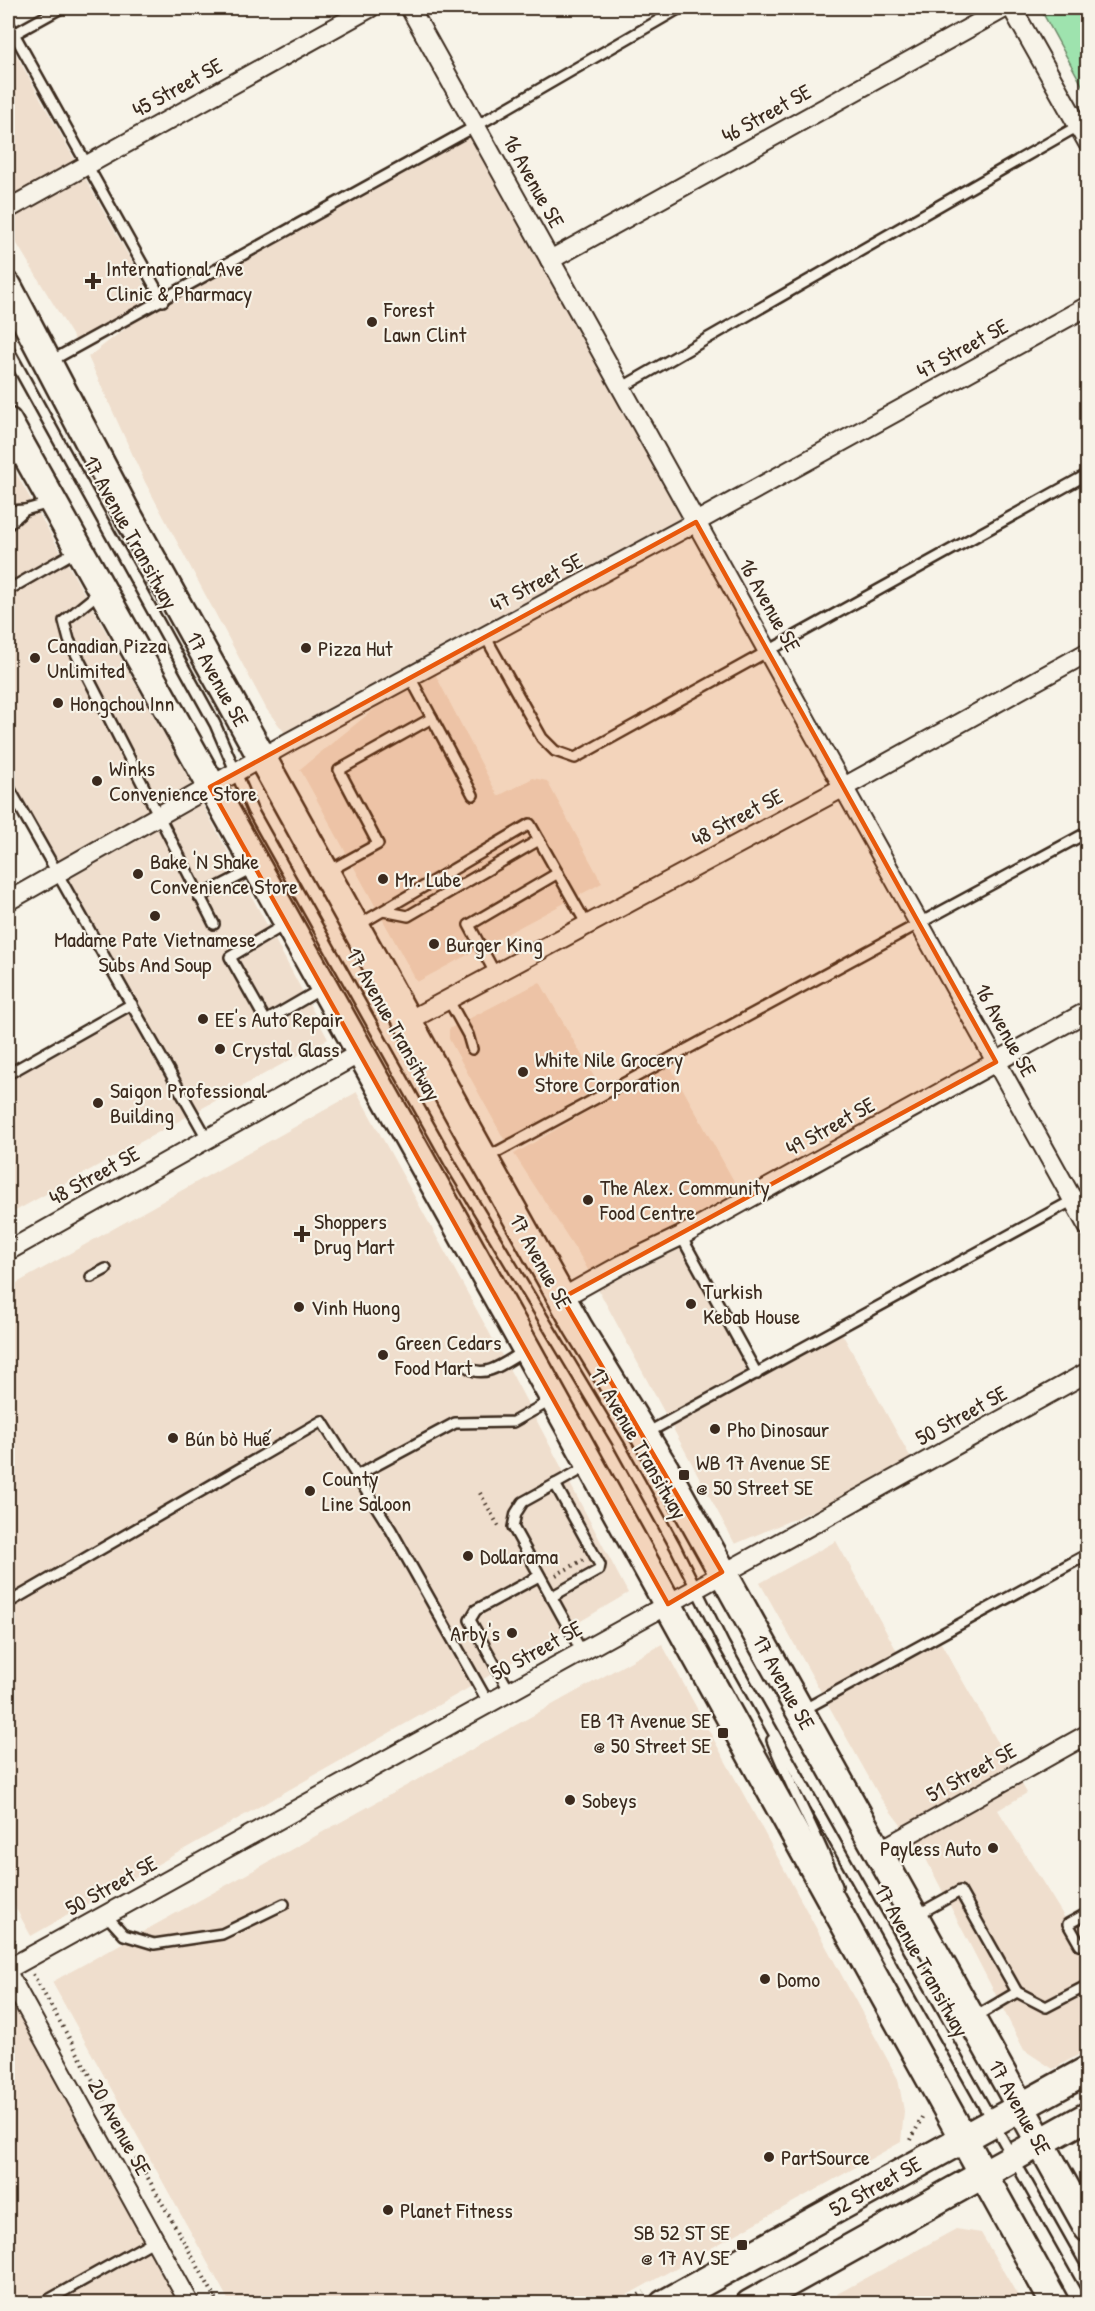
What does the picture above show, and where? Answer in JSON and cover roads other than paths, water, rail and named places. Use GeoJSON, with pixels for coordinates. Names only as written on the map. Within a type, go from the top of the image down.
{"type":"FeatureCollection","features":[{"type":"Feature","properties":{"kind":"main road","name":"17 Avenue SE"},"geometry":{"type":"LineString","coordinates":[[8,287],[116,493],[484,1159],[562,1299],[645,1434],[1088,2228]]}},
{"type":"Feature","properties":{"kind":"main road"},"geometry":{"type":"LineString","coordinates":[[8,422],[286,924],[527,1350],[1055,2304]]}},
{"type":"Feature","properties":{"kind":"main road","name":"52 Street SE"},"geometry":{"type":"LineString","coordinates":[[664,2304],[1088,2070]]}},
{"type":"Feature","properties":{"kind":"main road","name":"52 Street SE"},"geometry":{"type":"LineString","coordinates":[[750,2304],[1088,2116]]}},
{"type":"Feature","properties":{"kind":"street","name":"45 Street SE"},"geometry":{"type":"LineString","coordinates":[[8,209],[370,8]]}},
{"type":"Feature","properties":{"kind":"street","name":"16 Avenue SE"},"geometry":{"type":"LineString","coordinates":[[410,8],[996,1062],[1080,1196],[1088,1227]]}},
{"type":"Feature","properties":{"kind":"street","name":"46 Street SE"},"geometry":{"type":"LineString","coordinates":[[550,260],[1005,8]]}},
{"type":"Feature","properties":{"kind":"street"},"geometry":{"type":"LineString","coordinates":[[1012,8],[1088,143]]}},
{"type":"Feature","properties":{"kind":"street","name":"47 Street SE"},"geometry":{"type":"LineString","coordinates":[[8,901],[262,757],[1088,306]]}},
{"type":"Feature","properties":{"kind":"street","name":"48 Street SE"},"geometry":{"type":"LineString","coordinates":[[408,1021],[844,788],[1088,652]]}},
{"type":"Feature","properties":{"kind":"street","name":"49 Street SE"},"geometry":{"type":"LineString","coordinates":[[562,1299],[621,1265],[681,1236],[1088,1011]]}},
{"type":"Feature","properties":{"kind":"street","name":"48 Street SE"},"geometry":{"type":"LineString","coordinates":[[8,1251],[360,1053]]}},
{"type":"Feature","properties":{"kind":"street","name":"50 Street SE"},"geometry":{"type":"LineString","coordinates":[[8,1969],[489,1704],[722,1572],[1088,1372]]}},
{"type":"Feature","properties":{"kind":"street","name":"51 Street SE"},"geometry":{"type":"LineString","coordinates":[[879,1851],[1088,1734]]}},
{"type":"Feature","properties":{"kind":"street","name":"20 Avenue SE"},"geometry":{"type":"LineString","coordinates":[[8,1974],[190,2304]]}},
{"type":"Feature","properties":{"kind":"lane"},"geometry":{"type":"LineString","coordinates":[[14,34],[61,8]]}},
{"type":"Feature","properties":{"kind":"lane"},"geometry":{"type":"LineString","coordinates":[[48,362],[163,301],[476,126],[680,8]]}},
{"type":"Feature","properties":{"kind":"lane"},"geometry":{"type":"LineString","coordinates":[[8,23],[163,301]]}},
{"type":"Feature","properties":{"kind":"lane"},"geometry":{"type":"LineString","coordinates":[[621,388],[1078,126]]}},
{"type":"Feature","properties":{"kind":"lane","name":"17 Avenue Transitway"},"geometry":{"type":"LineString","coordinates":[[8,349],[215,724],[252,810],[401,1079],[482,1219],[590,1393],[760,1710],[1088,2290]]}},
{"type":"Feature","properties":{"kind":"lane"},"geometry":{"type":"LineString","coordinates":[[485,636],[542,738],[555,752],[575,758],[1088,474]]}},
{"type":"Feature","properties":{"kind":"lane"},"geometry":{"type":"LineString","coordinates":[[8,511],[25,510],[52,502]]}},
{"type":"Feature","properties":{"kind":"lane"},"geometry":{"type":"LineString","coordinates":[[8,525],[25,510]]}},
{"type":"Feature","properties":{"kind":"lane"},"geometry":{"type":"LineString","coordinates":[[8,590],[79,549]]}},
{"type":"Feature","properties":{"kind":"lane"},"geometry":{"type":"LineString","coordinates":[[102,591],[83,603],[64,621],[69,640],[214,924]]}},
{"type":"Feature","properties":{"kind":"lane"},"geometry":{"type":"LineString","coordinates":[[410,677],[473,795]]}},
{"type":"Feature","properties":{"kind":"lane"},"geometry":{"type":"LineString","coordinates":[[325,873],[378,844],[339,770],[432,718]]}},
{"type":"Feature","properties":{"kind":"lane"},"geometry":{"type":"LineString","coordinates":[[8,786],[208,1140]]}},
{"type":"Feature","properties":{"kind":"lane"},"geometry":{"type":"LineString","coordinates":[[355,927],[530,824],[587,925]]}},
{"type":"Feature","properties":{"kind":"lane"},"geometry":{"type":"LineString","coordinates":[[484,1159],[1088,832]]}},
{"type":"Feature","properties":{"kind":"lane"},"geometry":{"type":"LineString","coordinates":[[383,911],[408,916],[539,840]]}},
{"type":"Feature","properties":{"kind":"lane"},"geometry":{"type":"LineString","coordinates":[[199,897],[255,868]]}},
{"type":"Feature","properties":{"kind":"lane"},"geometry":{"type":"LineString","coordinates":[[495,973],[469,925],[558,873]]}},
{"type":"Feature","properties":{"kind":"lane"},"geometry":{"type":"LineString","coordinates":[[286,924],[230,957],[255,1002],[266,1021],[322,988]]}},
{"type":"Feature","properties":{"kind":"lane"},"geometry":{"type":"LineString","coordinates":[[448,999],[468,1035],[472,1049]]}},
{"type":"Feature","properties":{"kind":"lane"},"geometry":{"type":"LineString","coordinates":[[8,1074],[132,1004]]}},
{"type":"Feature","properties":{"kind":"lane"},"geometry":{"type":"LineString","coordinates":[[645,1434],[1080,1196]]}},
{"type":"Feature","properties":{"kind":"lane"},"geometry":{"type":"LineString","coordinates":[[681,1236],[757,1374]]}},
{"type":"Feature","properties":{"kind":"lane"},"geometry":{"type":"LineString","coordinates":[[91,1277],[106,1269]]}},
{"type":"Feature","properties":{"kind":"lane"},"geometry":{"type":"LineString","coordinates":[[469,1368],[476,1373],[484,1373],[527,1350]]}},
{"type":"Feature","properties":{"kind":"lane"},"geometry":{"type":"LineString","coordinates":[[358,1475],[455,1423],[513,1422],[554,1399]]}},
{"type":"Feature","properties":{"kind":"lane"},"geometry":{"type":"LineString","coordinates":[[8,1603],[322,1420],[358,1475],[489,1704]]}},
{"type":"Feature","properties":{"kind":"lane"},"geometry":{"type":"LineString","coordinates":[[582,1652],[513,1527],[516,1513],[523,1502],[590,1465]]}},
{"type":"Feature","properties":{"kind":"lane"},"geometry":{"type":"LineString","coordinates":[[551,1597],[599,1570],[600,1565],[555,1484]]}},
{"type":"Feature","properties":{"kind":"lane"},"geometry":{"type":"LineString","coordinates":[[800,1711],[1088,1554]]}},
{"type":"Feature","properties":{"kind":"lane"},"geometry":{"type":"LineString","coordinates":[[510,1692],[470,1620],[476,1610],[539,1576]]}},
{"type":"Feature","properties":{"kind":"lane","name":"17 Avenue Transitway"},"geometry":{"type":"LineString","coordinates":[[760,1710],[782,1766],[825,1852],[861,1952]]}},
{"type":"Feature","properties":{"kind":"lane"},"geometry":{"type":"LineString","coordinates":[[915,1917],[960,1890],[1017,1992],[1046,2007],[1088,1985]]}},
{"type":"Feature","properties":{"kind":"lane"},"geometry":{"type":"LineString","coordinates":[[106,1915],[124,1935],[154,1944],[222,1934],[284,1904]]}},
{"type":"Feature","properties":{"kind":"lane"},"geometry":{"type":"LineString","coordinates":[[1088,1913],[1068,1924],[1080,1945],[1088,1941]]}},
{"type":"Feature","properties":{"kind":"lane"},"geometry":{"type":"LineString","coordinates":[[972,2018],[1017,1992]]}},
{"type":"Feature","properties":{"kind":"lane"},"geometry":{"type":"LineString","coordinates":[[41,2304],[155,2240]]}},
{"type":"Feature","properties":{"kind":"place","name":"International Ave Clinic & Pharmacy"},"geometry":{"type":"Point","coordinates":[93,281]}},
{"type":"Feature","properties":{"kind":"place","name":"Forest Lawn Clint"},"geometry":{"type":"Point","coordinates":[372,322]}},
{"type":"Feature","properties":{"kind":"place","name":"Pizza Hut"},"geometry":{"type":"Point","coordinates":[306,648]}},
{"type":"Feature","properties":{"kind":"place","name":"Canadian Pizza Unlimited"},"geometry":{"type":"Point","coordinates":[35,658]}},
{"type":"Feature","properties":{"kind":"place","name":"Hongchou Inn"},"geometry":{"type":"Point","coordinates":[58,703]}},
{"type":"Feature","properties":{"kind":"place","name":"Winks Convenience Store"},"geometry":{"type":"Point","coordinates":[97,781]}},
{"type":"Feature","properties":{"kind":"place","name":"Bake 'N Shake Convenience Store"},"geometry":{"type":"Point","coordinates":[138,874]}},
{"type":"Feature","properties":{"kind":"place","name":"Mr. Lube"},"geometry":{"type":"Point","coordinates":[383,879]}},
{"type":"Feature","properties":{"kind":"place","name":"Madame Pate Vietnamese Subs And Soup"},"geometry":{"type":"Point","coordinates":[155,916]}},
{"type":"Feature","properties":{"kind":"place","name":"Burger King"},"geometry":{"type":"Point","coordinates":[434,944]}},
{"type":"Feature","properties":{"kind":"place","name":"EE's Auto Repair"},"geometry":{"type":"Point","coordinates":[203,1019]}},
{"type":"Feature","properties":{"kind":"place","name":"Crystal Glass"},"geometry":{"type":"Point","coordinates":[220,1049]}},
{"type":"Feature","properties":{"kind":"place","name":"White Nile Grocery Store Corporation"},"geometry":{"type":"Point","coordinates":[523,1072]}},
{"type":"Feature","properties":{"kind":"place","name":"Saigon Professional Building"},"geometry":{"type":"Point","coordinates":[98,1103]}},
{"type":"Feature","properties":{"kind":"place","name":"The Alex. Community Food Centre"},"geometry":{"type":"Point","coordinates":[588,1200]}},
{"type":"Feature","properties":{"kind":"place","name":"Shoppers Drug Mart"},"geometry":{"type":"Point","coordinates":[302,1234]}},
{"type":"Feature","properties":{"kind":"place","name":"Turkish Kebab House"},"geometry":{"type":"Point","coordinates":[691,1304]}},
{"type":"Feature","properties":{"kind":"place","name":"Vinh Huong"},"geometry":{"type":"Point","coordinates":[299,1307]}},
{"type":"Feature","properties":{"kind":"place","name":"Green Cedars Food Mart"},"geometry":{"type":"Point","coordinates":[383,1355]}},
{"type":"Feature","properties":{"kind":"place","name":"Pho Dinosaur"},"geometry":{"type":"Point","coordinates":[715,1429]}},
{"type":"Feature","properties":{"kind":"place","name":"Bún bò Huế"},"geometry":{"type":"Point","coordinates":[173,1438]}},
{"type":"Feature","properties":{"kind":"place","name":"WB 17 Avenue SE @ 50 Street SE"},"geometry":{"type":"Point","coordinates":[684,1475]}},
{"type":"Feature","properties":{"kind":"place","name":"County Line Saloon"},"geometry":{"type":"Point","coordinates":[310,1491]}},
{"type":"Feature","properties":{"kind":"place","name":"Dollarama"},"geometry":{"type":"Point","coordinates":[468,1556]}},
{"type":"Feature","properties":{"kind":"place","name":"Arby's"},"geometry":{"type":"Point","coordinates":[512,1633]}},
{"type":"Feature","properties":{"kind":"place","name":"EB 17 Avenue SE @ 50 Street SE"},"geometry":{"type":"Point","coordinates":[723,1733]}},
{"type":"Feature","properties":{"kind":"place","name":"Sobeys"},"geometry":{"type":"Point","coordinates":[570,1800]}},
{"type":"Feature","properties":{"kind":"place","name":"Payless Auto"},"geometry":{"type":"Point","coordinates":[993,1848]}},
{"type":"Feature","properties":{"kind":"place","name":"Domo"},"geometry":{"type":"Point","coordinates":[765,1979]}},
{"type":"Feature","properties":{"kind":"place","name":"PartSource"},"geometry":{"type":"Point","coordinates":[769,2157]}},
{"type":"Feature","properties":{"kind":"place","name":"Planet Fitness"},"geometry":{"type":"Point","coordinates":[388,2210]}},
{"type":"Feature","properties":{"kind":"place","name":"SB 52 ST SE @ 17 AV SE"},"geometry":{"type":"Point","coordinates":[742,2245]}}]}
